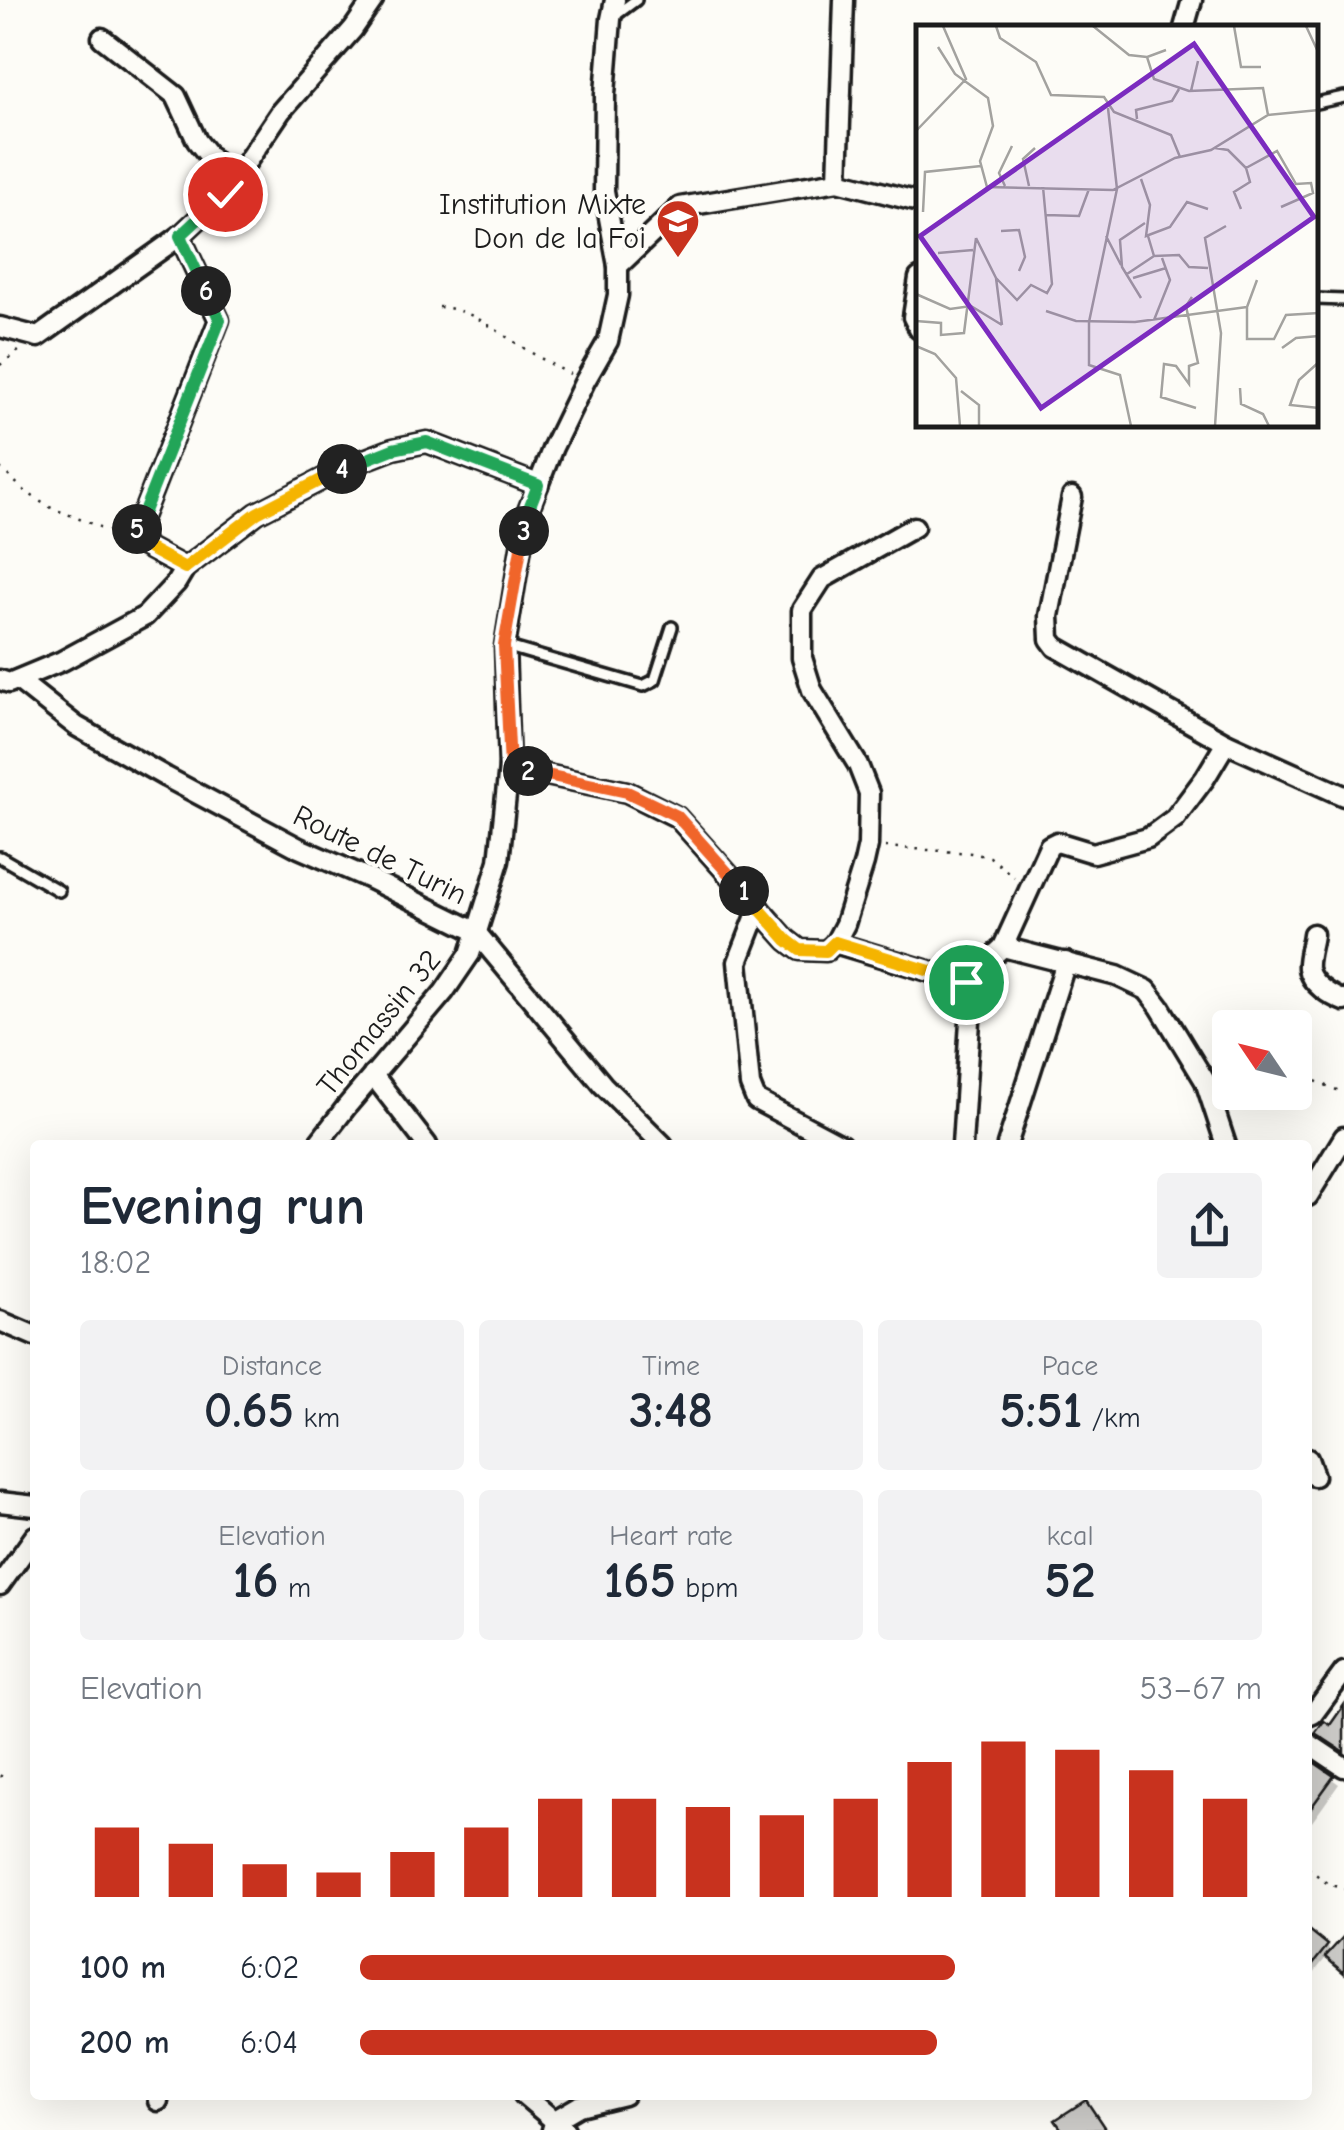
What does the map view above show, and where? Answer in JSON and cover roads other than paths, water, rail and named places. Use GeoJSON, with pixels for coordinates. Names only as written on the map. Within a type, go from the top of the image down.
{"type":"FeatureCollection","features":[{"type":"Feature","properties":{"kind":"street"},"geometry":{"type":"LineString","coordinates":[[0,328],[38,337],[180,236],[225,194],[281,111],[373,0]]}},
{"type":"Feature","properties":{"kind":"street"},"geometry":{"type":"LineString","coordinates":[[838,181],[844,0]]}},
{"type":"Feature","properties":{"kind":"street"},"geometry":{"type":"LineString","coordinates":[[1185,25],[1192,0]]}},
{"type":"Feature","properties":{"kind":"street","name":"Thomassin 32"},"geometry":{"type":"LineString","coordinates":[[321,1140],[444,992],[470,954],[498,860],[510,767],[504,646],[526,516],[584,381],[608,340],[618,295],[618,266],[604,191],[604,94],[613,9]]}},
{"type":"Feature","properties":{"kind":"street"},"geometry":{"type":"LineString","coordinates":[[102,38],[176,96],[197,141],[231,184]]}},
{"type":"Feature","properties":{"kind":"street"},"geometry":{"type":"LineString","coordinates":[[618,266],[680,208],[838,181],[916,201]]}},
{"type":"Feature","properties":{"kind":"street"},"geometry":{"type":"LineString","coordinates":[[180,236],[220,320],[133,540],[185,568]]}},
{"type":"Feature","properties":{"kind":"street"},"geometry":{"type":"LineString","coordinates":[[916,295],[912,318],[916,324]]}},
{"type":"Feature","properties":{"kind":"street"},"geometry":{"type":"LineString","coordinates":[[9,680],[62,661],[145,616],[185,568],[257,513],[346,467],[393,449],[427,442],[538,485]]}},
{"type":"Feature","properties":{"kind":"street"},"geometry":{"type":"LineString","coordinates":[[1072,497],[1049,616],[1050,639],[1056,647],[1226,743],[1344,796]]}},
{"type":"Feature","properties":{"kind":"street"},"geometry":{"type":"LineString","coordinates":[[510,767],[627,792],[677,816],[787,940],[800,950],[826,951],[845,924],[868,846],[869,794],[858,765],[812,690],[802,658],[802,610],[822,579],[914,527]]}},
{"type":"Feature","properties":{"kind":"street","name":"Route de Turin"},"geometry":{"type":"LineString","coordinates":[[9,680],[76,726],[299,848],[475,932],[603,1086],[658,1140]]}},
{"type":"Feature","properties":{"kind":"street"},"geometry":{"type":"LineString","coordinates":[[966,982],[1003,947],[1048,846],[1057,842],[1094,853],[1148,838],[1174,818],[1226,743]]}},
{"type":"Feature","properties":{"kind":"street"},"geometry":{"type":"LineString","coordinates":[[758,908],[738,962],[750,1086],[756,1100],[832,1140]]}},
{"type":"Feature","properties":{"kind":"street"},"geometry":{"type":"LineString","coordinates":[[1313,934],[1308,968],[1312,977],[1338,1000],[1344,1000]]}},
{"type":"Feature","properties":{"kind":"street"},"geometry":{"type":"LineString","coordinates":[[835,942],[966,982]]}},
{"type":"Feature","properties":{"kind":"street"},"geometry":{"type":"LineString","coordinates":[[1003,947],[1117,976],[1146,990],[1206,1081],[1224,1140]]}},
{"type":"Feature","properties":{"kind":"street"},"geometry":{"type":"LineString","coordinates":[[1009,1140],[1066,962]]}},
{"type":"Feature","properties":{"kind":"street"},"geometry":{"type":"LineString","coordinates":[[962,1140],[970,1022],[966,982]]}},
{"type":"Feature","properties":{"kind":"street"},"geometry":{"type":"LineString","coordinates":[[373,1075],[423,1140]]}},
{"type":"Feature","properties":{"kind":"street"},"geometry":{"type":"LineString","coordinates":[[1312,1189],[1344,1137]]}},
{"type":"Feature","properties":{"kind":"street"},"geometry":{"type":"LineString","coordinates":[[0,1321],[30,1334]]}},
{"type":"Feature","properties":{"kind":"street"},"geometry":{"type":"LineString","coordinates":[[0,1502],[30,1505]]}},
{"type":"Feature","properties":{"kind":"street"},"geometry":{"type":"LineString","coordinates":[[0,1585],[30,1543]]}},
{"type":"Feature","properties":{"kind":"street"},"geometry":{"type":"LineString","coordinates":[[1312,1714],[1344,1672]]}},
{"type":"Feature","properties":{"kind":"street"},"geometry":{"type":"LineString","coordinates":[[1312,1746],[1344,1767]]}},
{"type":"Feature","properties":{"kind":"street"},"geometry":{"type":"LineString","coordinates":[[529,2100],[558,2127],[580,2106],[604,2100]]}},
{"type":"Feature","properties":{"kind":"lane"},"geometry":{"type":"LineString","coordinates":[[613,9],[636,0]]}},
{"type":"Feature","properties":{"kind":"lane"},"geometry":{"type":"LineString","coordinates":[[1319,102],[1344,97]]}},
{"type":"Feature","properties":{"kind":"lane"},"geometry":{"type":"LineString","coordinates":[[1319,299],[1344,300]]}},
{"type":"Feature","properties":{"kind":"lane"},"geometry":{"type":"LineString","coordinates":[[504,646],[643,686],[655,680],[672,627]]}},
{"type":"Feature","properties":{"kind":"lane"},"geometry":{"type":"LineString","coordinates":[[0,857],[59,891]]}},
{"type":"Feature","properties":{"kind":"place","name":"Institution Mixte Don de la Foi"},"geometry":{"type":"Point","coordinates":[678,259]}}]}
